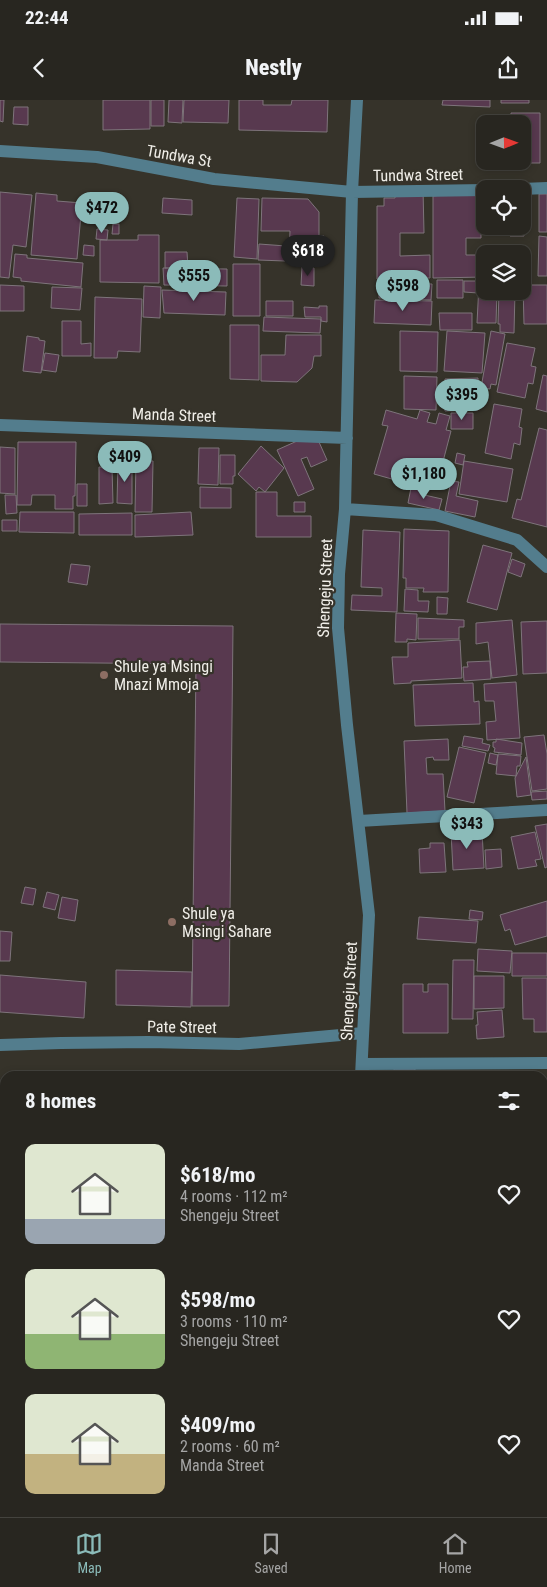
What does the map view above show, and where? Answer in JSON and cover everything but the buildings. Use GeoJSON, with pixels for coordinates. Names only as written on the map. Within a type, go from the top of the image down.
{"type":"FeatureCollection","features":[{"type":"Feature","properties":{"kind":"street","name":"Shengeju Street"},"geometry":{"type":"LineString","coordinates":[[357,100],[352,192],[345,509],[339,574],[338,628],[369,915],[362,1070]]}},
{"type":"Feature","properties":{"kind":"street","name":"Tundwa St"},"geometry":{"type":"LineString","coordinates":[[0,151],[98,158],[214,179],[352,192]]}},
{"type":"Feature","properties":{"kind":"street"},"geometry":{"type":"LineString","coordinates":[[531,189],[547,188]]}},
{"type":"Feature","properties":{"kind":"street","name":"Tundwa Street"},"geometry":{"type":"LineString","coordinates":[[352,192],[476,190]]}},
{"type":"Feature","properties":{"kind":"street","name":"Manda Street"},"geometry":{"type":"LineString","coordinates":[[0,424],[347,438]]}},
{"type":"Feature","properties":{"kind":"street"},"geometry":{"type":"LineString","coordinates":[[345,509],[436,515],[516,540],[547,567]]}},
{"type":"Feature","properties":{"kind":"street"},"geometry":{"type":"LineString","coordinates":[[359,821],[547,810]]}},
{"type":"Feature","properties":{"kind":"street","name":"Pate Street"},"geometry":{"type":"LineString","coordinates":[[0,1045],[148,1042],[238,1044],[363,1032]]}},
{"type":"Feature","properties":{"kind":"street"},"geometry":{"type":"LineString","coordinates":[[362,1070],[547,1063]]}},
{"type":"Feature","properties":{"kind":"place","name":"Shule ya Msingi Mnazi Mmoja"},"geometry":{"type":"Point","coordinates":[104,675]}},
{"type":"Feature","properties":{"kind":"place","name":"Shule ya Msingi Sahare"},"geometry":{"type":"Point","coordinates":[172,922]}}]}
